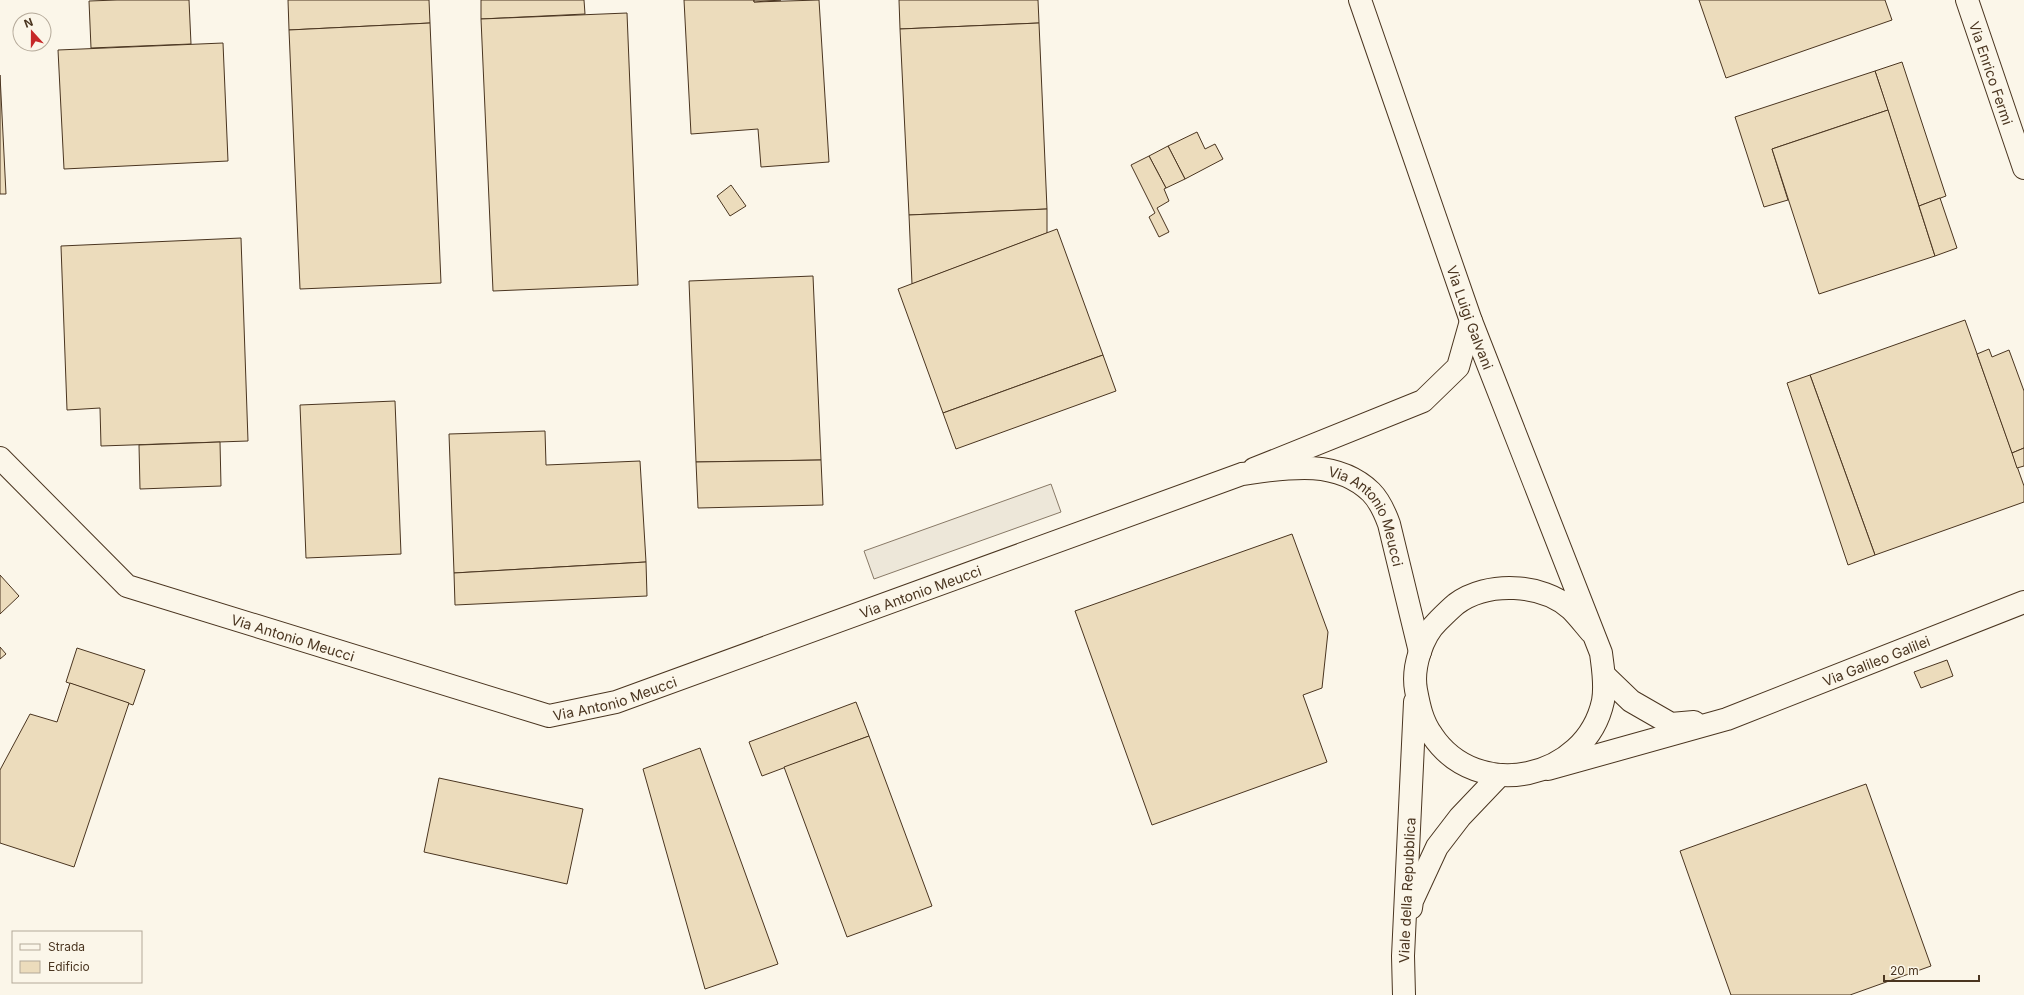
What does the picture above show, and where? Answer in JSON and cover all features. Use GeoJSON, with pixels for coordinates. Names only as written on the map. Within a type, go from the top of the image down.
{"type":"FeatureCollection","features":[{"type":"Feature","properties":{"kind":"main road","name":"Via Luigi Galvani"},"geometry":{"type":"LineString","coordinates":[[1360,0],[1471,320],[1591,632]]}},
{"type":"Feature","properties":{"kind":"main road","name":"Via Enrico Fermi"},"geometry":{"type":"LineString","coordinates":[[1967,0],[2024,168]]}},
{"type":"Feature","properties":{"kind":"main road","name":"Via Antonio Meucci"},"geometry":{"type":"LineString","coordinates":[[0,458],[127,586],[549,716],[616,702],[1242,474],[1423,400],[1458,367],[1471,320]]}},
{"type":"Feature","properties":{"kind":"main road","name":"Via Antonio Meucci"},"geometry":{"type":"LineString","coordinates":[[1242,474],[1296,467],[1323,469],[1352,478],[1371,492],[1382,508],[1390,524],[1420,652]]}},
{"type":"Feature","properties":{"kind":"main road","name":"Viale della Repubblica"},"geometry":{"type":"LineString","coordinates":[[1403,956],[1415,685],[1416,668],[1420,652],[1434,624],[1456,604],[1484,591],[1514,587],[1545,594],[1571,608],[1591,632],[1601,653],[1605,676],[1603,701],[1594,724],[1580,745],[1560,761],[1538,772],[1519,776],[1500,775],[1474,769],[1450,755],[1432,736],[1420,712],[1415,685]]}},
{"type":"Feature","properties":{"kind":"main road","name":"Via Galileo Galilei"},"geometry":{"type":"LineString","coordinates":[[1538,772],[1727,719],[2024,602]]}},
{"type":"Feature","properties":{"kind":"main road","name":"Via Galileo Galilei"},"geometry":{"type":"LineString","coordinates":[[1605,676],[1631,701],[1670,724],[1727,719]]}},
{"type":"Feature","properties":{"kind":"main road","name":"Viale della Repubblica"},"geometry":{"type":"LineString","coordinates":[[1403,956],[1412,901],[1437,847],[1460,817],[1500,775]]}},
{"type":"Feature","properties":{"kind":"main road"},"geometry":{"type":"LineString","coordinates":[[1403,956],[1404,995]]}},
{"type":"Feature","properties":{"kind":"shaded area"},"geometry":{"type":"Polygon","coordinates":[[[1051,484],[1061,512],[874,579],[864,551],[1051,484]]]}},
{"type":"Feature","properties":{"kind":"building"},"geometry":{"type":"Polygon","coordinates":[[[189,0],[191,44],[91,48],[89,1],[189,0]]]}},
{"type":"Feature","properties":{"kind":"building"},"geometry":{"type":"Polygon","coordinates":[[[288,0],[429,0],[430,23],[289,30],[288,0]]]}},
{"type":"Feature","properties":{"kind":"building"},"geometry":{"type":"Polygon","coordinates":[[[481,0],[584,0],[585,14],[481,19],[481,0]]]}},
{"type":"Feature","properties":{"kind":"building"},"geometry":{"type":"Polygon","coordinates":[[[684,0],[754,0],[754,2],[819,0],[829,162],[761,167],[758,129],[691,134],[684,0]]]}},
{"type":"Feature","properties":{"kind":"building"},"geometry":{"type":"Polygon","coordinates":[[[754,0],[781,0],[754,2],[754,0]]]}},
{"type":"Feature","properties":{"kind":"building"},"geometry":{"type":"Polygon","coordinates":[[[899,0],[1038,0],[1039,23],[900,29],[899,0]]]}},
{"type":"Feature","properties":{"kind":"building"},"geometry":{"type":"Polygon","coordinates":[[[1699,0],[1885,0],[1892,20],[1726,78],[1699,0]]]}},
{"type":"Feature","properties":{"kind":"building"},"geometry":{"type":"Polygon","coordinates":[[[627,13],[638,285],[493,291],[481,19],[627,13]]]}},
{"type":"Feature","properties":{"kind":"building"},"geometry":{"type":"Polygon","coordinates":[[[430,23],[441,283],[300,289],[289,30],[430,23]]]}},
{"type":"Feature","properties":{"kind":"building"},"geometry":{"type":"Polygon","coordinates":[[[1039,23],[1047,209],[909,215],[900,29],[1039,23]]]}},
{"type":"Feature","properties":{"kind":"building"},"geometry":{"type":"Polygon","coordinates":[[[223,43],[228,161],[64,169],[58,50],[223,43]]]}},
{"type":"Feature","properties":{"kind":"building"},"geometry":{"type":"Polygon","coordinates":[[[1902,62],[1946,196],[1919,206],[1875,71],[1902,62]]]}},
{"type":"Feature","properties":{"kind":"building"},"geometry":{"type":"Polygon","coordinates":[[[1875,71],[1888,110],[1772,149],[1788,200],[1764,207],[1735,117],[1875,71]]]}},
{"type":"Feature","properties":{"kind":"building"},"geometry":{"type":"Polygon","coordinates":[[[0,75],[6,194],[0,194],[0,75]]]}},
{"type":"Feature","properties":{"kind":"building"},"geometry":{"type":"Polygon","coordinates":[[[1888,110],[1935,256],[1819,294],[1772,149],[1888,110]]]}},
{"type":"Feature","properties":{"kind":"building"},"geometry":{"type":"Polygon","coordinates":[[[1197,132],[1205,149],[1215,144],[1223,159],[1185,179],[1168,146],[1197,132]]]}},
{"type":"Feature","properties":{"kind":"building"},"geometry":{"type":"Polygon","coordinates":[[[1168,146],[1185,179],[1166,188],[1149,156],[1168,146]]]}},
{"type":"Feature","properties":{"kind":"building"},"geometry":{"type":"Polygon","coordinates":[[[1149,156],[1166,188],[1164,189],[1169,201],[1157,208],[1169,232],[1159,237],[1149,217],[1155,213],[1131,165],[1149,156]]]}},
{"type":"Feature","properties":{"kind":"building"},"geometry":{"type":"Polygon","coordinates":[[[731,185],[746,206],[730,216],[717,196],[731,185]]]}},
{"type":"Feature","properties":{"kind":"building"},"geometry":{"type":"Polygon","coordinates":[[[1940,198],[1957,248],[1935,256],[1919,206],[1940,198]]]}},
{"type":"Feature","properties":{"kind":"building"},"geometry":{"type":"Polygon","coordinates":[[[1047,209],[1047,233],[912,284],[909,215],[1047,209]]]}},
{"type":"Feature","properties":{"kind":"building"},"geometry":{"type":"Polygon","coordinates":[[[1057,229],[1103,355],[943,413],[898,289],[1057,229]]]}},
{"type":"Feature","properties":{"kind":"building"},"geometry":{"type":"Polygon","coordinates":[[[241,238],[248,441],[101,446],[100,408],[67,410],[61,246],[241,238]]]}},
{"type":"Feature","properties":{"kind":"building"},"geometry":{"type":"Polygon","coordinates":[[[813,276],[821,460],[696,462],[689,281],[813,276]]]}},
{"type":"Feature","properties":{"kind":"building"},"geometry":{"type":"Polygon","coordinates":[[[1965,320],[2024,486],[2024,502],[1875,555],[1810,375],[1965,320]]]}},
{"type":"Feature","properties":{"kind":"building"},"geometry":{"type":"Polygon","coordinates":[[[1989,349],[1992,357],[2009,350],[2024,391],[2024,448],[2012,453],[1977,354],[1989,349]]]}},
{"type":"Feature","properties":{"kind":"building"},"geometry":{"type":"Polygon","coordinates":[[[1103,355],[1116,391],[956,449],[943,413],[1103,355]]]}},
{"type":"Feature","properties":{"kind":"building"},"geometry":{"type":"Polygon","coordinates":[[[1810,375],[1875,555],[1848,565],[1787,383],[1810,375]]]}},
{"type":"Feature","properties":{"kind":"building"},"geometry":{"type":"Polygon","coordinates":[[[395,401],[401,554],[306,558],[300,405],[395,401]]]}},
{"type":"Feature","properties":{"kind":"building"},"geometry":{"type":"Polygon","coordinates":[[[545,431],[546,465],[640,461],[646,562],[454,573],[449,434],[545,431]]]}},
{"type":"Feature","properties":{"kind":"building"},"geometry":{"type":"Polygon","coordinates":[[[220,442],[221,486],[140,489],[139,445],[220,442]]]}},
{"type":"Feature","properties":{"kind":"building"},"geometry":{"type":"Polygon","coordinates":[[[2024,448],[2024,466],[2017,468],[2012,453],[2024,448]]]}},
{"type":"Feature","properties":{"kind":"building"},"geometry":{"type":"Polygon","coordinates":[[[821,460],[823,505],[698,508],[696,462],[821,460]]]}},
{"type":"Feature","properties":{"kind":"building"},"geometry":{"type":"Polygon","coordinates":[[[1292,534],[1328,632],[1322,688],[1303,695],[1327,762],[1152,825],[1075,611],[1292,534]]]}},
{"type":"Feature","properties":{"kind":"building"},"geometry":{"type":"Polygon","coordinates":[[[646,562],[647,596],[455,605],[454,573],[646,562]]]}},
{"type":"Feature","properties":{"kind":"building"},"geometry":{"type":"Polygon","coordinates":[[[0,575],[19,596],[0,614],[0,575]]]}},
{"type":"Feature","properties":{"kind":"building"},"geometry":{"type":"Polygon","coordinates":[[[0,647],[6,654],[0,659],[0,647]]]}},
{"type":"Feature","properties":{"kind":"building"},"geometry":{"type":"Polygon","coordinates":[[[77,648],[145,670],[133,705],[66,682],[77,648]]]}},
{"type":"Feature","properties":{"kind":"building"},"geometry":{"type":"Polygon","coordinates":[[[1947,660],[1953,676],[1921,688],[1914,672],[1947,660]]]}},
{"type":"Feature","properties":{"kind":"building"},"geometry":{"type":"Polygon","coordinates":[[[70,683],[129,703],[74,867],[0,843],[0,770],[30,714],[57,722],[70,683]]]}},
{"type":"Feature","properties":{"kind":"building"},"geometry":{"type":"Polygon","coordinates":[[[856,702],[869,736],[762,776],[749,742],[856,702]]]}},
{"type":"Feature","properties":{"kind":"building"},"geometry":{"type":"Polygon","coordinates":[[[869,736],[932,906],[847,937],[784,767],[869,736]]]}},
{"type":"Feature","properties":{"kind":"building"},"geometry":{"type":"Polygon","coordinates":[[[700,748],[778,964],[705,989],[643,769],[700,748]]]}},
{"type":"Feature","properties":{"kind":"building"},"geometry":{"type":"Polygon","coordinates":[[[439,778],[583,809],[567,884],[424,852],[439,778]]]}},
{"type":"Feature","properties":{"kind":"building"},"geometry":{"type":"Polygon","coordinates":[[[1866,784],[1931,966],[1850,995],[1731,995],[1680,851],[1866,784]]]}}]}
